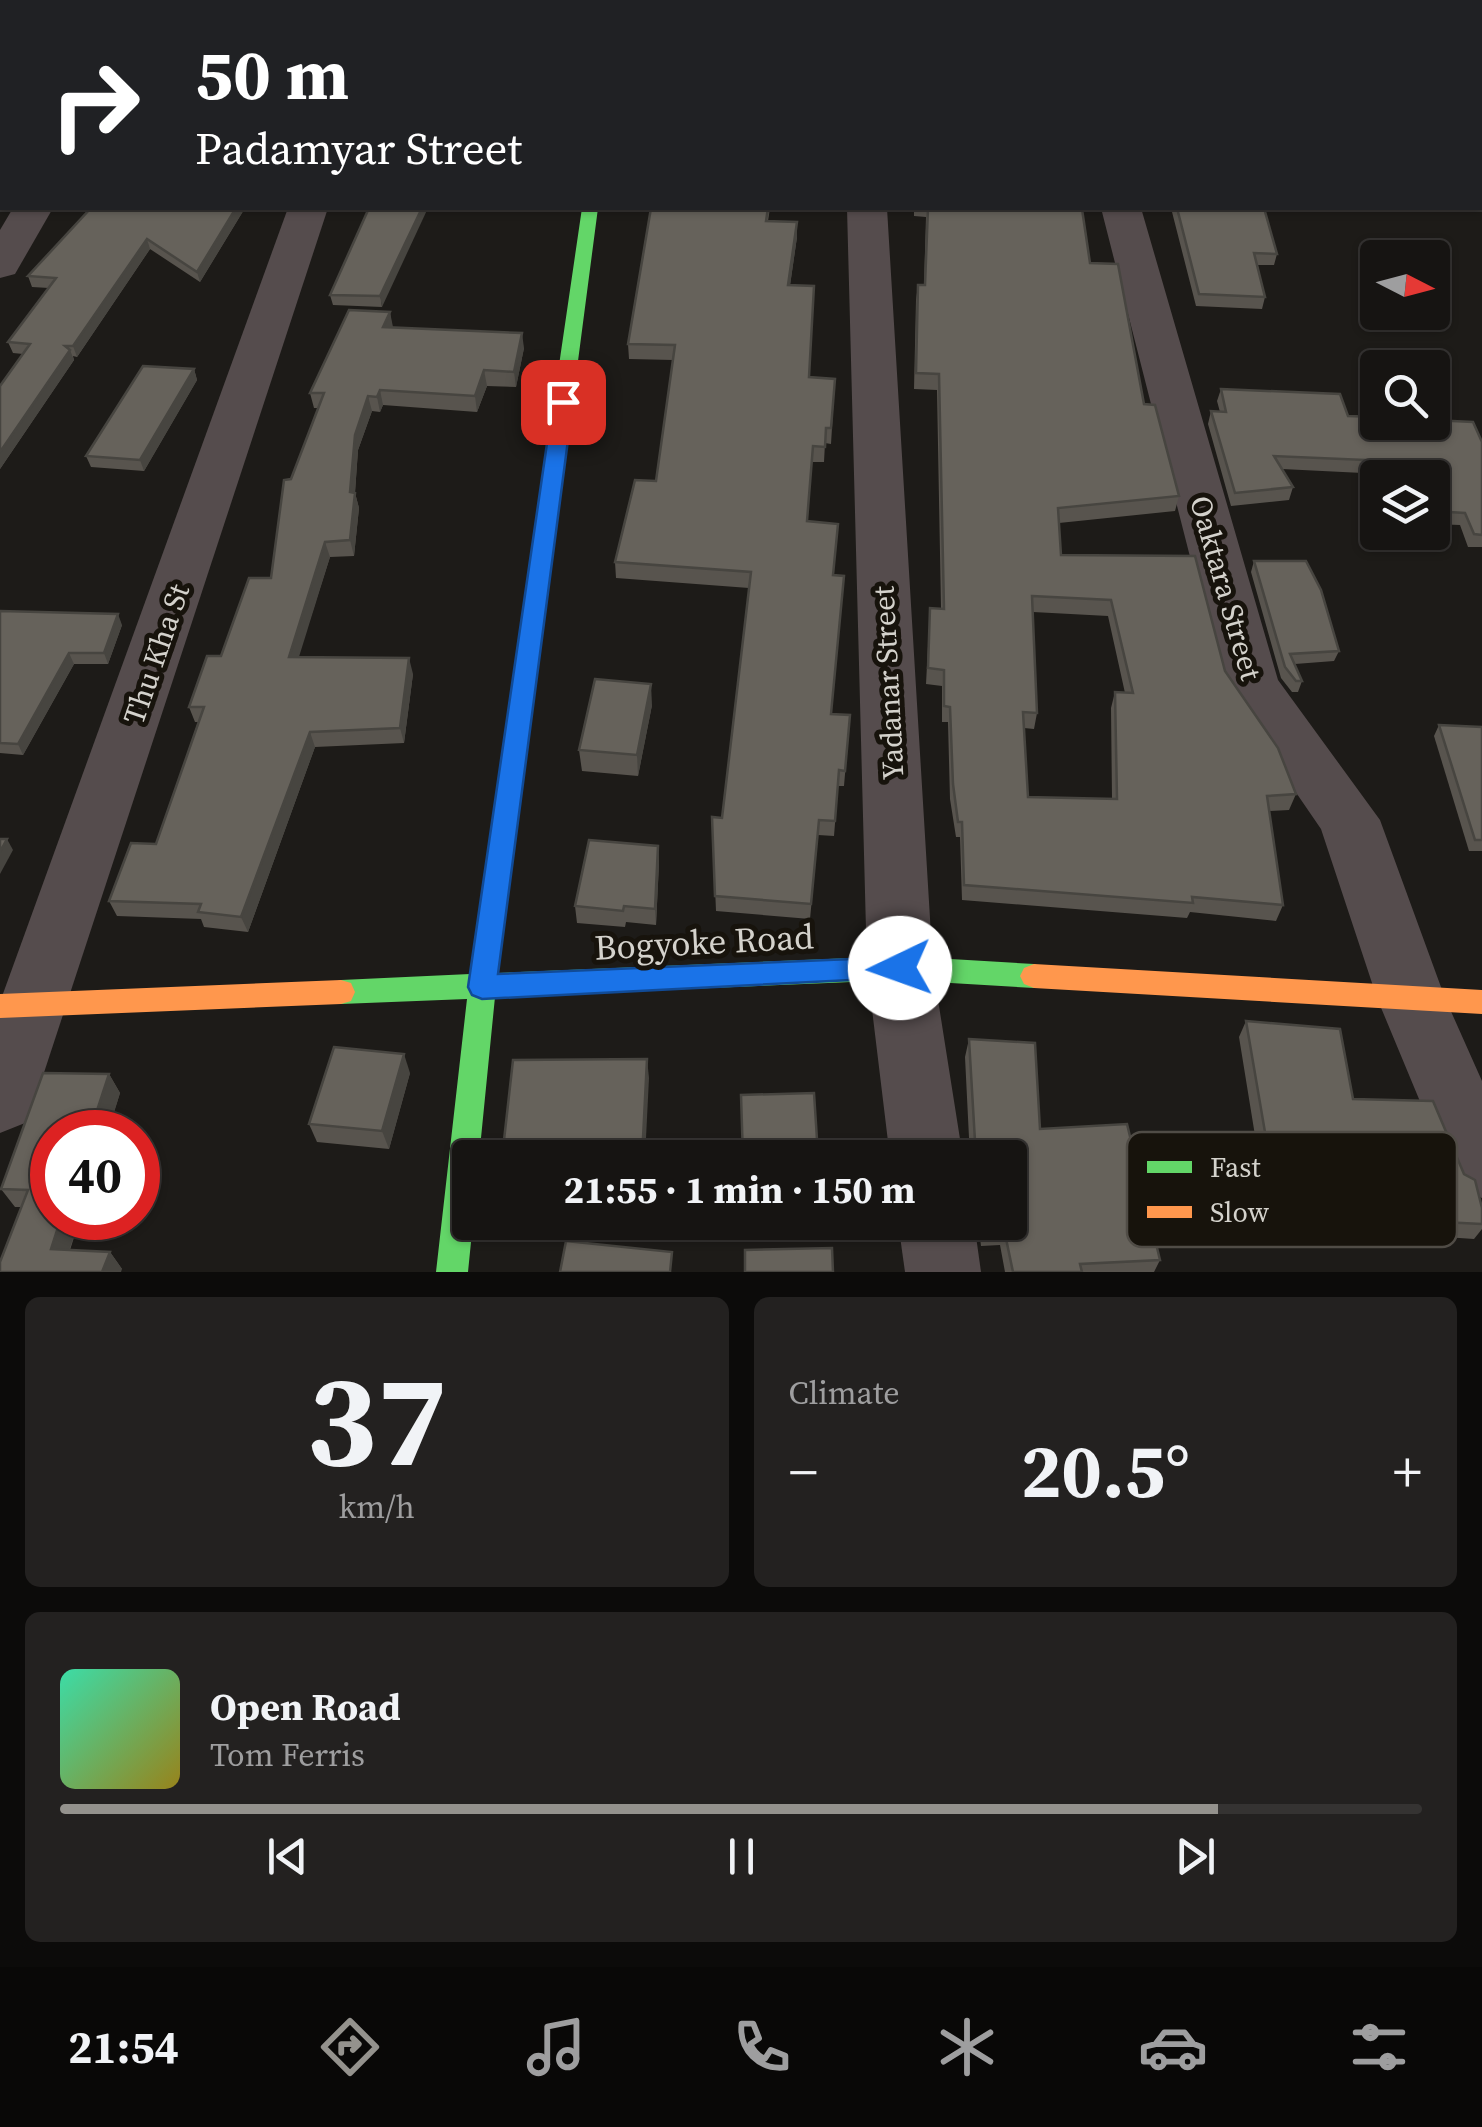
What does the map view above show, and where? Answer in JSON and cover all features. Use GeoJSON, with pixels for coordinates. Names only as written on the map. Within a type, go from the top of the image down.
{"type":"FeatureCollection","features":[{"type":"Feature","properties":{"kind":"street"},"geometry":{"type":"LineString","coordinates":[[0,264],[32,210]]}},
{"type":"Feature","properties":{"kind":"street","name":"Thu Kha St"},"geometry":{"type":"LineString","coordinates":[[0,1100],[18,1005],[307,210]]}},
{"type":"Feature","properties":{"kind":"street"},"geometry":{"type":"LineString","coordinates":[[452,1272],[482,987],[590,210]]}},
{"type":"Feature","properties":{"kind":"street","name":"Yadanar Street"},"geometry":{"type":"LineString","coordinates":[[866,210],[900,968],[924,1140]]}},
{"type":"Feature","properties":{"kind":"street","name":"Oaktara Street"},"geometry":{"type":"LineString","coordinates":[[1122,210],[1251,686],[1348,820],[1411,998],[1482,1163]]}},
{"type":"Feature","properties":{"kind":"street","name":"Bogyoke Road"},"geometry":{"type":"LineString","coordinates":[[18,1005],[900,968],[1482,1002]]}},
{"type":"Feature","properties":{"kind":"street"},"geometry":{"type":"LineString","coordinates":[[939,1240],[944,1272]]}},
{"type":"Feature","properties":{"kind":"building"},"geometry":{"type":"Polygon","coordinates":[[[89,210],[235,210],[197,272],[147,239],[73,346],[65,346],[70,350],[0,452],[0,386],[30,344],[8,342],[56,278],[28,276],[89,210]]]}},
{"type":"Feature","properties":{"kind":"building"},"geometry":{"type":"Polygon","coordinates":[[[368,210],[421,210],[380,296],[330,295],[368,210]]]}},
{"type":"Feature","properties":{"kind":"building"},"geometry":{"type":"Polygon","coordinates":[[[651,210],[768,210],[766,221],[797,222],[788,285],[814,286],[809,377],[835,379],[831,428],[826,428],[825,447],[813,446],[807,521],[838,524],[833,575],[844,576],[831,714],[850,715],[845,771],[839,770],[835,821],[819,820],[811,904],[715,896],[712,817],[722,818],[751,572],[615,562],[635,480],[656,481],[675,345],[628,344],[651,210]]]}},
{"type":"Feature","properties":{"kind":"building"},"geometry":{"type":"Polygon","coordinates":[[[928,210],[1082,210],[1090,263],[1118,264],[1144,404],[1155,405],[1179,496],[1058,508],[1061,555],[1195,556],[1225,671],[1278,748],[1296,794],[1267,796],[1283,905],[1192,897],[1193,903],[964,885],[962,822],[958,822],[953,784],[950,707],[944,706],[944,670],[928,668],[930,608],[944,609],[939,374],[916,373],[918,285],[925,285],[928,210]],[[1032,596],[1037,713],[1023,712],[1028,797],[1117,799],[1115,692],[1133,693],[1111,600],[1032,596]]]}},
{"type":"Feature","properties":{"kind":"building"},"geometry":{"type":"Polygon","coordinates":[[[1178,210],[1265,210],[1277,254],[1254,253],[1265,297],[1199,294],[1178,210]]]}},
{"type":"Feature","properties":{"kind":"building"},"geometry":{"type":"Polygon","coordinates":[[[349,310],[390,312],[383,327],[522,333],[514,372],[484,370],[475,396],[380,390],[377,397],[368,396],[355,435],[350,540],[325,542],[289,657],[409,658],[400,728],[310,732],[241,917],[198,912],[201,904],[109,901],[131,843],[156,844],[204,707],[189,707],[207,656],[221,656],[249,578],[271,578],[284,480],[291,479],[324,393],[310,393],[349,310]]]}},
{"type":"Feature","properties":{"kind":"building"},"geometry":{"type":"Polygon","coordinates":[[[143,366],[194,369],[140,460],[86,456],[143,366]]]}},
{"type":"Feature","properties":{"kind":"building"},"geometry":{"type":"Polygon","coordinates":[[[1221,389],[1340,394],[1348,416],[1360,416],[1360,440],[1450,440],[1450,421],[1473,422],[1482,442],[1482,535],[1474,534],[1465,513],[1450,512],[1450,460],[1274,456],[1293,487],[1235,493],[1211,411],[1226,412],[1221,389]]]}},
{"type":"Feature","properties":{"kind":"building"},"geometry":{"type":"Polygon","coordinates":[[[1254,561],[1306,561],[1321,590],[1339,651],[1290,654],[1302,681],[1296,681],[1285,667],[1254,561]]]}},
{"type":"Feature","properties":{"kind":"building"},"geometry":{"type":"Polygon","coordinates":[[[0,611],[118,614],[104,653],[69,653],[18,744],[0,743],[0,611]]]}},
{"type":"Feature","properties":{"kind":"building"},"geometry":{"type":"Polygon","coordinates":[[[595,679],[651,684],[637,755],[579,750],[595,679]]]}},
{"type":"Feature","properties":{"kind":"building"},"geometry":{"type":"Polygon","coordinates":[[[1439,725],[1482,727],[1482,840],[1475,840],[1439,725]]]}},
{"type":"Feature","properties":{"kind":"building"},"geometry":{"type":"Polygon","coordinates":[[[589,840],[658,846],[655,909],[624,906],[623,911],[575,906],[589,840]]]}},
{"type":"Feature","properties":{"kind":"building"},"geometry":{"type":"Polygon","coordinates":[[[1246,1021],[1340,1029],[1353,1099],[1433,1101],[1446,1132],[1265,1132],[1246,1021]]]}},
{"type":"Feature","properties":{"kind":"building"},"geometry":{"type":"Polygon","coordinates":[[[969,1039],[1035,1043],[1040,1129],[1127,1124],[1127,1247],[1157,1247],[1160,1260],[1080,1264],[1082,1272],[1013,1272],[1006,1240],[1027,1240],[1027,1140],[975,1140],[969,1039]]]}},
{"type":"Feature","properties":{"kind":"building"},"geometry":{"type":"Polygon","coordinates":[[[334,1047],[404,1054],[382,1131],[309,1124],[334,1047]]]}},
{"type":"Feature","properties":{"kind":"building"},"geometry":{"type":"Polygon","coordinates":[[[647,1059],[643,1140],[504,1140],[513,1060],[647,1059]]]}},
{"type":"Feature","properties":{"kind":"building"},"geometry":{"type":"Polygon","coordinates":[[[43,1073],[109,1074],[97,1110],[30,1110],[30,1240],[54,1240],[51,1249],[110,1252],[102,1272],[0,1272],[0,1262],[28,1190],[1,1189],[43,1073]]]}},
{"type":"Feature","properties":{"kind":"building"},"geometry":{"type":"Polygon","coordinates":[[[814,1093],[817,1140],[742,1140],[741,1095],[814,1093]]]}},
{"type":"Feature","properties":{"kind":"building"},"geometry":{"type":"Polygon","coordinates":[[[1457,1158],[1464,1174],[1475,1180],[1482,1224],[1457,1223],[1457,1158]]]}},
{"type":"Feature","properties":{"kind":"building"},"geometry":{"type":"Polygon","coordinates":[[[566,1241],[672,1252],[670,1272],[560,1272],[566,1241]]]}},
{"type":"Feature","properties":{"kind":"building"},"geometry":{"type":"Polygon","coordinates":[[[832,1248],[833,1272],[745,1272],[745,1250],[832,1248]]]}},
{"type":"Feature","properties":{"kind":"traffic: fast"},"geometry":{"type":"LineString","coordinates":[[452,1272],[482,987],[590,210]]}},
{"type":"Feature","properties":{"kind":"traffic: fast"},"geometry":{"type":"LineString","coordinates":[[341,992],[900,968],[1034,976]]}},
{"type":"Feature","properties":{"kind":"traffic: slow"},"geometry":{"type":"LineString","coordinates":[[1034,976],[1482,1002]]}},
{"type":"Feature","properties":{"kind":"traffic: slow"},"geometry":{"type":"LineString","coordinates":[[0,1006],[341,992]]}},
{"type":"Feature","properties":{"kind":"route"},"geometry":{"type":"LineString","coordinates":[[563,402],[482,987],[900,968]]}}]}
